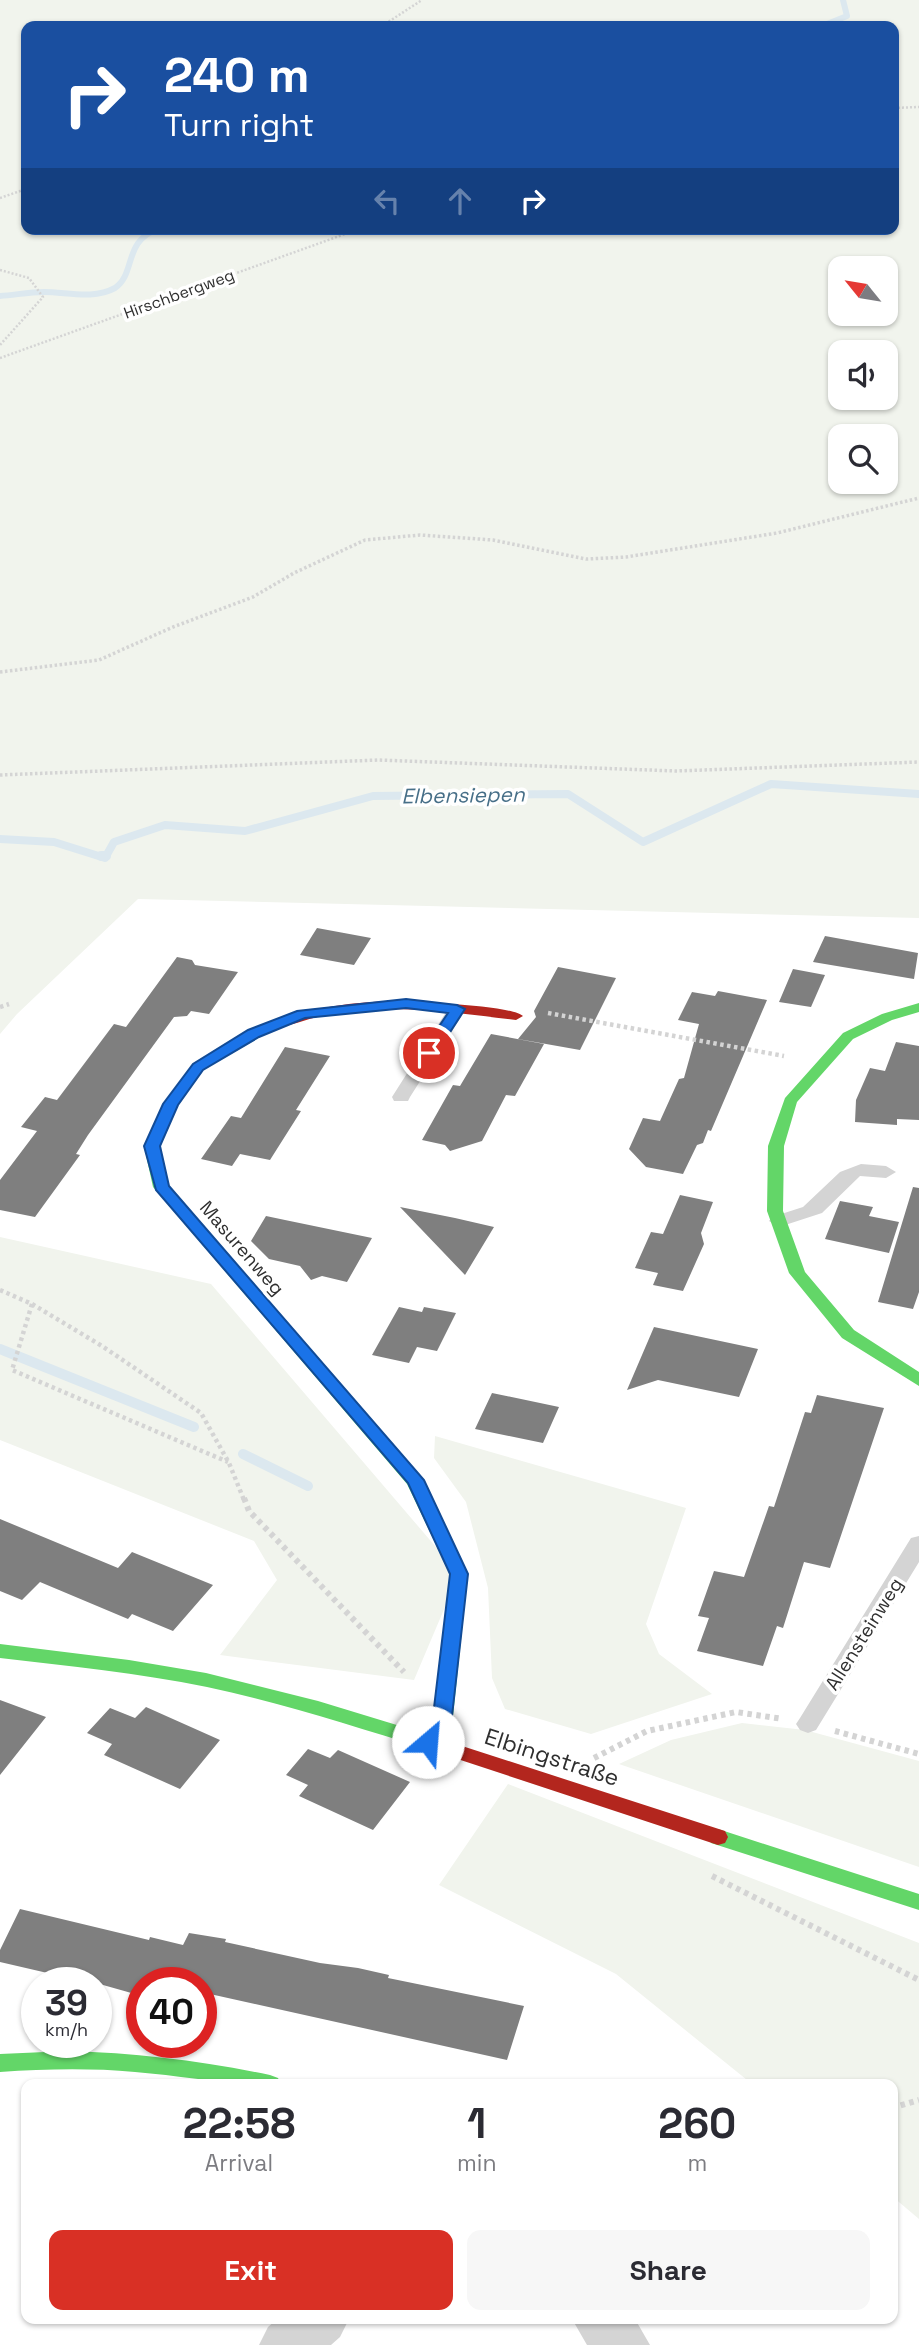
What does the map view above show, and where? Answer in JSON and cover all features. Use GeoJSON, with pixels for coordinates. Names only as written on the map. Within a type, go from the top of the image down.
{"type":"FeatureCollection","features":[{"type":"Feature","properties":{"kind":"street","name":"Masurenweg"},"geometry":{"type":"LineString","coordinates":[[428,1742],[443,1716],[459,1574],[415,1480],[161,1187],[152,1146],[171,1104],[198,1067],[254,1033],[302,1014],[356,1006],[406,1003],[516,1016]]}},
{"type":"Feature","properties":{"kind":"street"},"geometry":{"type":"LineString","coordinates":[[919,1007],[887,1017],[848,1036],[821,1063],[790,1101],[776,1146],[775,1211],[797,1273],[848,1334],[919,1380]]}},
{"type":"Feature","properties":{"kind":"street","name":"Elbingstraße"},"geometry":{"type":"LineString","coordinates":[[0,1651],[57,1656],[206,1680],[324,1708],[919,1902]]}},
{"type":"Feature","properties":{"kind":"street"},"geometry":{"type":"LineString","coordinates":[[0,2063],[50,2057],[121,2059],[185,2067],[245,2079]]}},
{"type":"Feature","properties":{"kind":"street"},"geometry":{"type":"LineString","coordinates":[[288,2345],[314,2324]]}},
{"type":"Feature","properties":{"kind":"street"},"geometry":{"type":"LineString","coordinates":[[605,2324],[621,2345]]}},
{"type":"Feature","properties":{"kind":"lane"},"geometry":{"type":"LineString","coordinates":[[401,1097],[457,1009]]}},
{"type":"Feature","properties":{"kind":"lane"},"geometry":{"type":"LineString","coordinates":[[779,1221],[804,1214],[819,1205],[846,1175],[862,1168],[886,1172]]}},
{"type":"Feature","properties":{"kind":"lane","name":"Allensteinweg"},"geometry":{"type":"LineString","coordinates":[[808,1724],[919,1544]]}},
{"type":"Feature","properties":{"kind":"path"},"geometry":{"type":"LineString","coordinates":[[390,21],[422,0]]}},
{"type":"Feature","properties":{"kind":"path"},"geometry":{"type":"LineString","coordinates":[[899,108],[919,107]]}},
{"type":"Feature","properties":{"kind":"path"},"geometry":{"type":"LineString","coordinates":[[0,198],[21,191]]}},
{"type":"Feature","properties":{"kind":"path","name":"Hirschbergweg"},"geometry":{"type":"LineString","coordinates":[[0,358],[342,235]]}},
{"type":"Feature","properties":{"kind":"path"},"geometry":{"type":"LineString","coordinates":[[0,270],[29,278],[44,297],[41,304],[5,334],[0,345]]}},
{"type":"Feature","properties":{"kind":"path"},"geometry":{"type":"LineString","coordinates":[[0,672],[99,660],[173,627],[253,597],[365,540],[420,535],[469,538],[493,540],[586,559],[626,556],[777,533],[919,498]]}},
{"type":"Feature","properties":{"kind":"path"},"geometry":{"type":"LineString","coordinates":[[0,775],[378,760],[676,771],[919,762]]}},
{"type":"Feature","properties":{"kind":"path"},"geometry":{"type":"LineString","coordinates":[[0,1007],[9,1004]]}},
{"type":"Feature","properties":{"kind":"path"},"geometry":{"type":"LineString","coordinates":[[516,1016],[540,1012],[821,1063]]}},
{"type":"Feature","properties":{"kind":"path"},"geometry":{"type":"LineString","coordinates":[[0,1290],[32,1304],[102,1346],[201,1413],[229,1463],[249,1511],[364,1627],[443,1716]]}},
{"type":"Feature","properties":{"kind":"path"},"geometry":{"type":"LineString","coordinates":[[32,1304],[12,1370],[229,1463]]}},
{"type":"Feature","properties":{"kind":"path"},"geometry":{"type":"LineString","coordinates":[[549,1780],[648,1731],[736,1712],[808,1724],[919,1754]]}},
{"type":"Feature","properties":{"kind":"path"},"geometry":{"type":"LineString","coordinates":[[700,1870],[919,1980]]}},
{"type":"Feature","properties":{"kind":"path"},"geometry":{"type":"LineString","coordinates":[[898,2106],[919,2099]]}},
{"type":"Feature","properties":{"kind":"shaded area"},"geometry":{"type":"Polygon","coordinates":[[[0,0],[919,0],[919,918],[138,899],[17,1014],[0,1034],[0,0]]]}},
{"type":"Feature","properties":{"kind":"shaded area"},"geometry":{"type":"Polygon","coordinates":[[[0,1237],[211,1284],[459,1574],[414,1680],[220,1655],[277,1580],[254,1541],[0,1440],[0,1237]]]}},
{"type":"Feature","properties":{"kind":"shaded area"},"geometry":{"type":"Polygon","coordinates":[[[435,1436],[686,1508],[646,1624],[659,1654],[712,1694],[591,1734],[505,1709],[492,1678],[488,1588],[466,1502],[434,1458],[435,1436]]]}},
{"type":"Feature","properties":{"kind":"shaded area"},"geometry":{"type":"Polygon","coordinates":[[[742,1723],[805,1730],[919,1761],[919,1867],[619,1764],[671,1740],[742,1723]]]}},
{"type":"Feature","properties":{"kind":"shaded area"},"geometry":{"type":"Polygon","coordinates":[[[508,1784],[919,1943],[919,2219],[898,2201],[898,2079],[746,2079],[616,1974],[439,1885],[508,1784]]]}},
{"type":"Feature","properties":{"kind":"building"},"geometry":{"type":"Polygon","coordinates":[[[317,928],[371,938],[354,965],[300,955],[317,928]]]}},
{"type":"Feature","properties":{"kind":"building"},"geometry":{"type":"Polygon","coordinates":[[[825,936],[918,953],[914,979],[813,962],[825,936]]]}},
{"type":"Feature","properties":{"kind":"building"},"geometry":{"type":"Polygon","coordinates":[[[177,957],[192,960],[195,965],[238,972],[209,1014],[191,1011],[187,1016],[174,1017],[88,1135],[76,1154],[80,1155],[35,1217],[0,1210],[0,1180],[37,1131],[21,1127],[45,1097],[57,1100],[114,1024],[126,1027],[177,957]]]}},
{"type":"Feature","properties":{"kind":"building"},"geometry":{"type":"Polygon","coordinates":[[[558,967],[616,978],[580,1050],[518,1039],[536,1017],[534,1011],[558,967]]]}},
{"type":"Feature","properties":{"kind":"building"},"geometry":{"type":"Polygon","coordinates":[[[793,969],[825,975],[811,1007],[779,1002],[793,969]]]}},
{"type":"Feature","properties":{"kind":"building"},"geometry":{"type":"Polygon","coordinates":[[[718,991],[767,1000],[711,1131],[708,1130],[703,1143],[697,1145],[683,1174],[646,1167],[629,1149],[643,1118],[660,1121],[679,1079],[684,1078],[699,1024],[678,1020],[692,992],[715,996],[718,991]]]}},
{"type":"Feature","properties":{"kind":"building"},"geometry":{"type":"Polygon","coordinates":[[[491,1034],[544,1044],[515,1096],[506,1095],[482,1141],[450,1151],[445,1145],[422,1140],[453,1085],[460,1086],[491,1034]]]}},
{"type":"Feature","properties":{"kind":"building"},"geometry":{"type":"Polygon","coordinates":[[[896,1042],[919,1046],[919,1120],[897,1119],[897,1125],[855,1122],[856,1100],[870,1068],[885,1071],[896,1042]]]}},
{"type":"Feature","properties":{"kind":"building"},"geometry":{"type":"Polygon","coordinates":[[[285,1047],[330,1056],[296,1110],[301,1111],[270,1160],[240,1154],[232,1166],[201,1159],[231,1116],[241,1118],[285,1047]]]}},
{"type":"Feature","properties":{"kind":"building"},"geometry":{"type":"Polygon","coordinates":[[[913,1187],[919,1188],[919,1292],[913,1309],[878,1302],[913,1187]]]}},
{"type":"Feature","properties":{"kind":"building"},"geometry":{"type":"Polygon","coordinates":[[[680,1195],[713,1202],[701,1233],[704,1244],[683,1291],[653,1285],[658,1273],[635,1268],[651,1232],[663,1234],[680,1195]]]}},
{"type":"Feature","properties":{"kind":"building"},"geometry":{"type":"Polygon","coordinates":[[[840,1201],[873,1207],[869,1216],[899,1222],[889,1253],[825,1239],[840,1201]]]}},
{"type":"Feature","properties":{"kind":"building"},"geometry":{"type":"Polygon","coordinates":[[[400,1207],[455,1218],[494,1227],[465,1275],[400,1207]]]}},
{"type":"Feature","properties":{"kind":"building"},"geometry":{"type":"Polygon","coordinates":[[[266,1216],[372,1238],[347,1282],[322,1276],[311,1280],[300,1266],[269,1259],[251,1241],[266,1216]]]}},
{"type":"Feature","properties":{"kind":"building"},"geometry":{"type":"Polygon","coordinates":[[[399,1307],[422,1312],[424,1307],[456,1313],[437,1351],[417,1347],[409,1363],[372,1355],[399,1307]]]}},
{"type":"Feature","properties":{"kind":"building"},"geometry":{"type":"Polygon","coordinates":[[[654,1327],[758,1349],[739,1397],[658,1380],[627,1390],[654,1327]]]}},
{"type":"Feature","properties":{"kind":"building"},"geometry":{"type":"Polygon","coordinates":[[[492,1393],[559,1407],[543,1443],[475,1429],[492,1393]]]}},
{"type":"Feature","properties":{"kind":"building"},"geometry":{"type":"Polygon","coordinates":[[[817,1395],[884,1408],[830,1568],[804,1562],[783,1628],[777,1626],[763,1666],[697,1651],[709,1618],[698,1616],[714,1571],[744,1577],[769,1506],[774,1507],[805,1412],[811,1413],[817,1395]]]}},
{"type":"Feature","properties":{"kind":"building"},"geometry":{"type":"Polygon","coordinates":[[[0,1519],[118,1568],[132,1552],[213,1585],[173,1631],[132,1614],[128,1619],[40,1582],[22,1600],[0,1591],[0,1519]]]}},
{"type":"Feature","properties":{"kind":"building"},"geometry":{"type":"Polygon","coordinates":[[[0,1700],[46,1717],[0,1775],[0,1700]]]}},
{"type":"Feature","properties":{"kind":"building"},"geometry":{"type":"Polygon","coordinates":[[[146,1707],[220,1740],[180,1789],[104,1755],[112,1744],[87,1733],[110,1708],[135,1718],[146,1707]]]}},
{"type":"Feature","properties":{"kind":"building"},"geometry":{"type":"Polygon","coordinates":[[[308,1749],[330,1758],[338,1750],[410,1782],[373,1830],[299,1796],[308,1785],[286,1775],[308,1749]]]}},
{"type":"Feature","properties":{"kind":"building"},"geometry":{"type":"Polygon","coordinates":[[[20,1909],[149,1940],[150,1937],[183,1945],[189,1933],[226,1939],[225,1942],[320,1963],[358,1968],[389,1975],[388,1978],[524,2006],[507,2060],[217,1996],[217,1967],[126,1967],[126,1991],[112,1988],[112,1967],[22,1967],[0,1962],[0,1950],[20,1909]]]}},
{"type":"Feature","properties":{"kind":"waterway"},"geometry":{"type":"LineString","coordinates":[[834,21],[847,16],[843,0]]}},
{"type":"Feature","properties":{"kind":"waterway"},"geometry":{"type":"LineString","coordinates":[[0,296],[38,292],[89,295],[107,292],[115,288],[126,275],[135,249],[146,235]]}},
{"type":"Feature","properties":{"kind":"waterway","name":"Elbensiepen"},"geometry":{"type":"LineString","coordinates":[[0,839],[54,842],[105,858],[114,842],[165,825],[245,831],[373,796],[568,794],[643,842],[771,784],[919,794]]}},
{"type":"Feature","properties":{"kind":"waterway","name":"Elbensiepen"},"geometry":{"type":"LineString","coordinates":[[101,856],[106,856]]}},
{"type":"Feature","properties":{"kind":"waterway"},"geometry":{"type":"LineString","coordinates":[[0,1349],[194,1427]]}},
{"type":"Feature","properties":{"kind":"waterway"},"geometry":{"type":"LineString","coordinates":[[243,1454],[308,1486]]}},
{"type":"Feature","properties":{"kind":"traffic: fast"},"geometry":{"type":"LineString","coordinates":[[919,1007],[887,1017],[848,1036],[790,1101],[776,1146],[775,1211],[797,1273],[848,1334],[919,1380]]}},
{"type":"Feature","properties":{"kind":"traffic: fast"},"geometry":{"type":"LineString","coordinates":[[274,1025],[254,1033],[198,1067],[171,1104],[152,1146],[161,1187],[415,1481],[459,1574],[443,1716],[428,1742]]}},
{"type":"Feature","properties":{"kind":"traffic: fast"},"geometry":{"type":"LineString","coordinates":[[0,1651],[129,1667],[206,1680],[318,1708],[428,1742]]}},
{"type":"Feature","properties":{"kind":"traffic: fast"},"geometry":{"type":"LineString","coordinates":[[718,1837],[919,1902]]}},
{"type":"Feature","properties":{"kind":"traffic: fast"},"geometry":{"type":"LineString","coordinates":[[0,2063],[68,2060],[136,2063],[246,2079]]}},
{"type":"Feature","properties":{"kind":"traffic: jam"},"geometry":{"type":"LineString","coordinates":[[274,1025],[304,1015],[364,1006],[424,1006],[516,1016]]}},
{"type":"Feature","properties":{"kind":"traffic: jam"},"geometry":{"type":"LineString","coordinates":[[428,1742],[718,1837]]}},
{"type":"Feature","properties":{"kind":"route"},"geometry":{"type":"LineString","coordinates":[[428,1742],[443,1716],[459,1574],[415,1480],[161,1187],[152,1146],[171,1104],[198,1067],[254,1033],[302,1014],[356,1006],[406,1003],[457,1009],[429,1053]]}}]}
